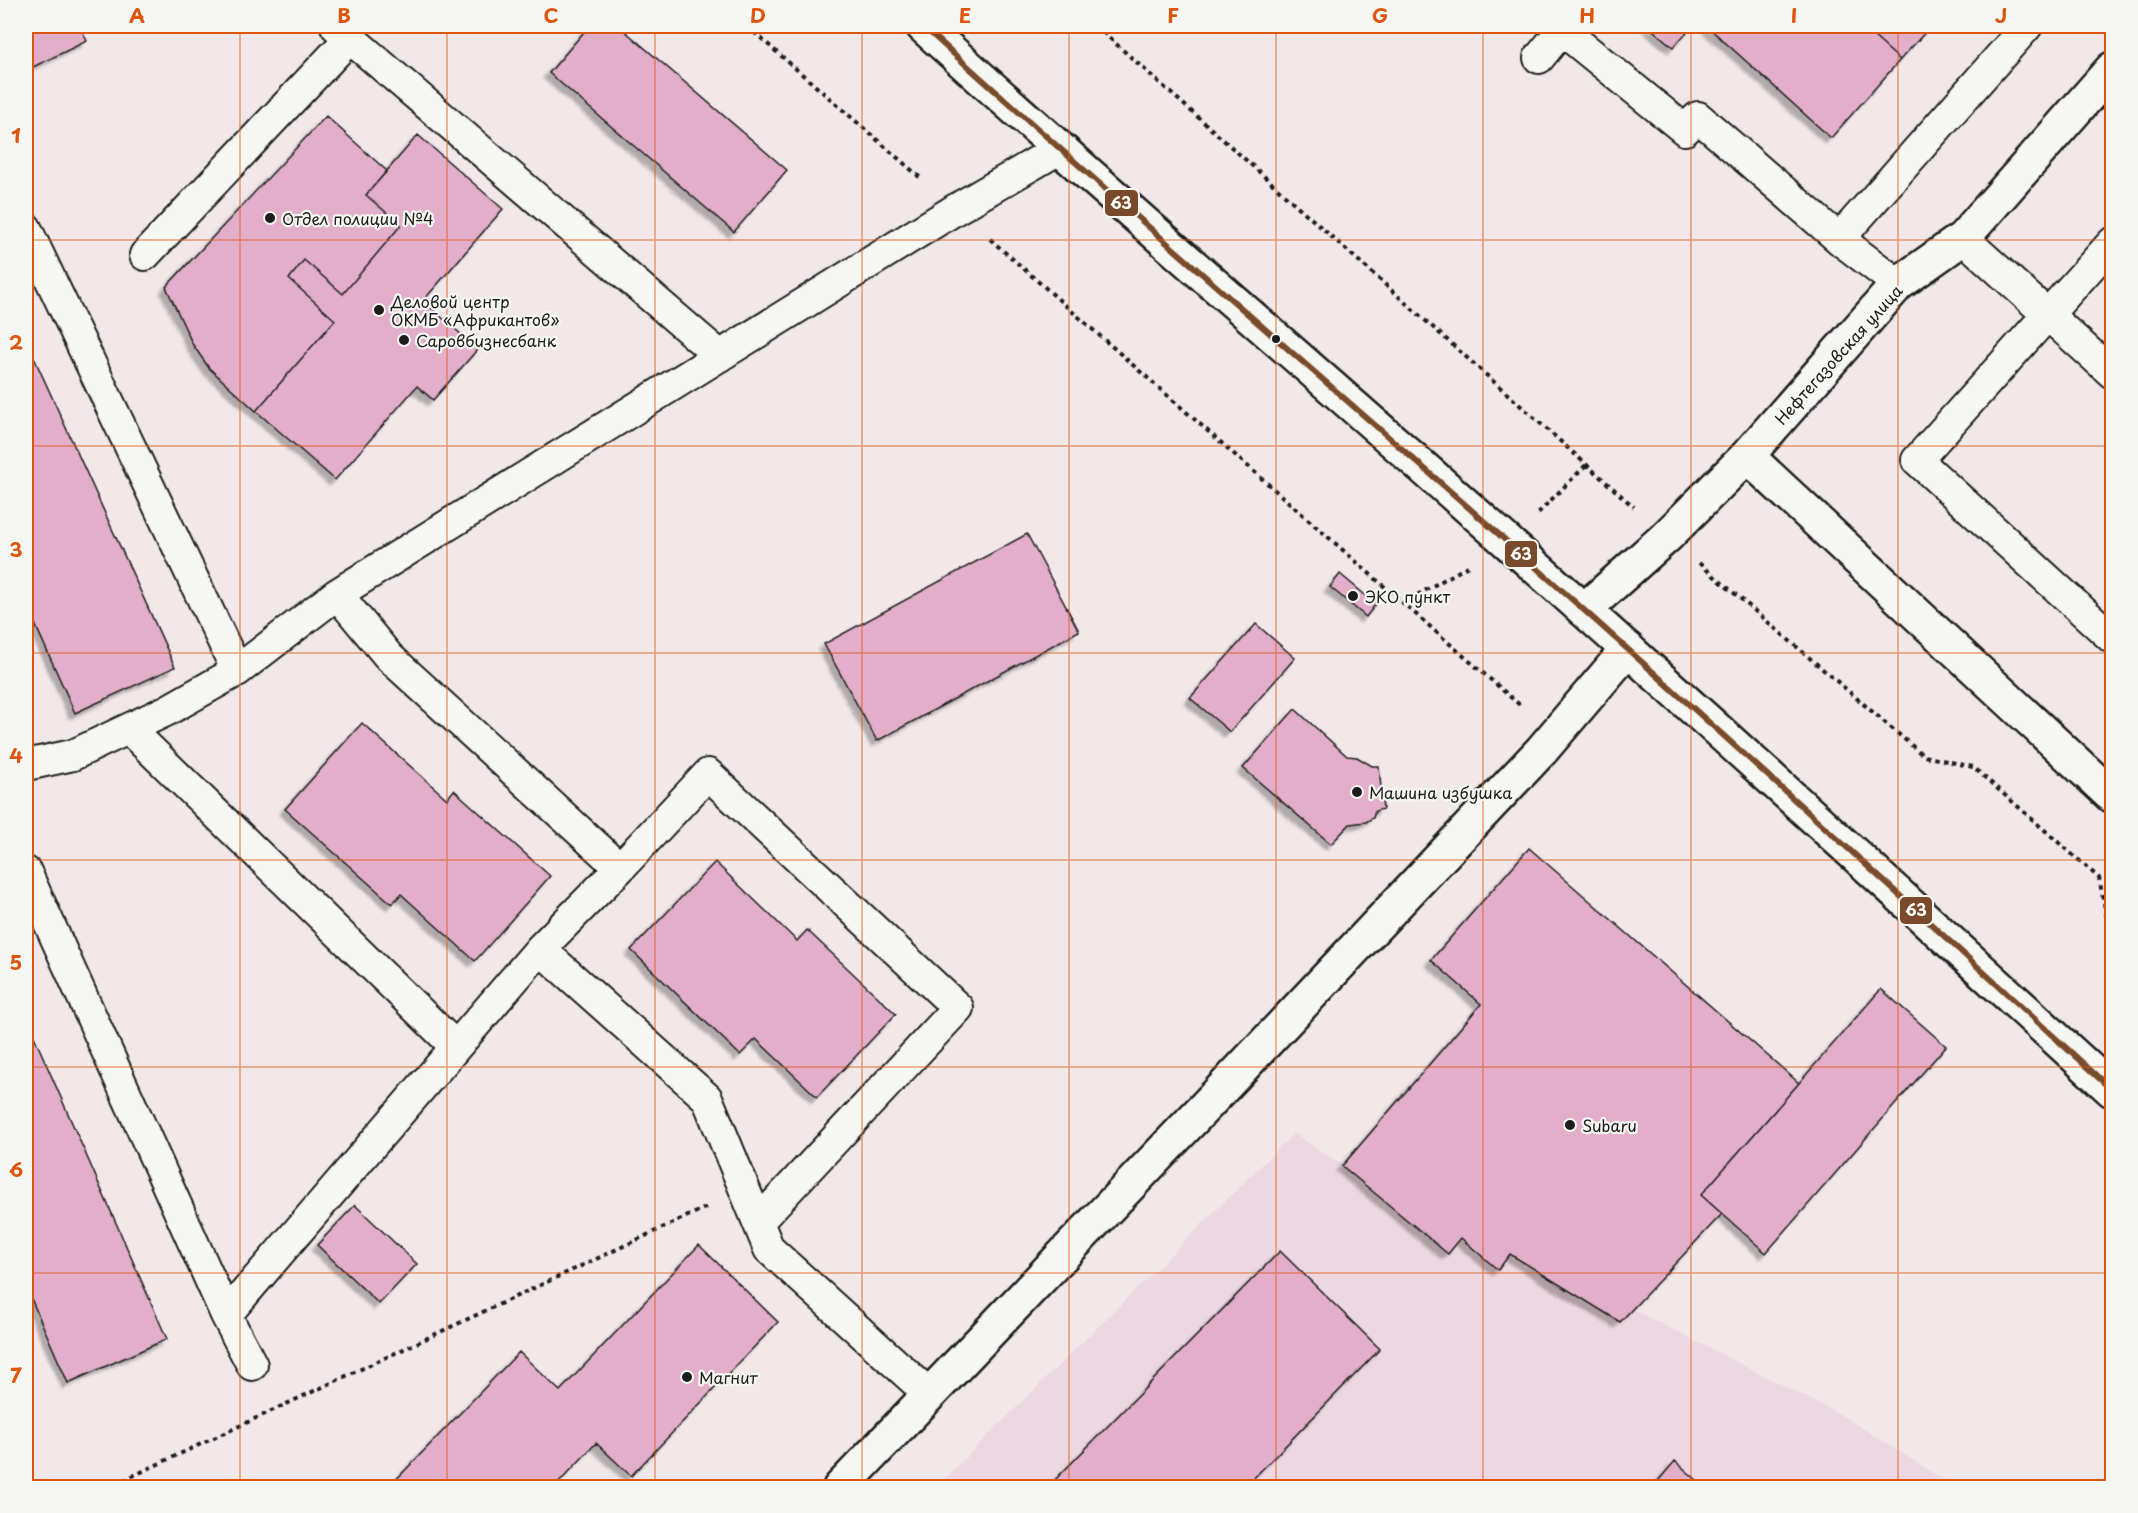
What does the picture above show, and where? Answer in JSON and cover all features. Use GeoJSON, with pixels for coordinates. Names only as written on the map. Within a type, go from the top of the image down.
{"type":"FeatureCollection","features":[{"type":"Feature","properties":{"kind":"street"},"geometry":{"type":"LineString","coordinates":[[923,26],[1059,149],[1772,777],[2112,1090]]}},
{"type":"Feature","properties":{"kind":"street","name":"Нефтегазовская улица"},"geometry":{"type":"LineString","coordinates":[[1584,610],[1667,536],[1748,456],[1898,284],[1962,238],[2112,69]]}},
{"type":"Feature","properties":{"kind":"street"},"geometry":{"type":"LineString","coordinates":[[1748,456],[2112,796]]}},
{"type":"Feature","properties":{"kind":"street"},"geometry":{"type":"LineString","coordinates":[[840,1488],[1221,1090],[1555,735],[1628,649]]}},
{"type":"Feature","properties":{"kind":"lane"},"geometry":{"type":"LineString","coordinates":[[1839,239],[2027,26]]}},
{"type":"Feature","properties":{"kind":"lane"},"geometry":{"type":"LineString","coordinates":[[1539,58],[1562,30],[1685,130],[1698,117],[1839,239],[1898,284]]}},
{"type":"Feature","properties":{"kind":"lane"},"geometry":{"type":"LineString","coordinates":[[145,255],[343,32],[720,356]]}},
{"type":"Feature","properties":{"kind":"lane"},"geometry":{"type":"LineString","coordinates":[[26,765],[73,755],[168,710],[237,671],[337,594],[956,209],[1059,149]]}},
{"type":"Feature","properties":{"kind":"lane"},"geometry":{"type":"LineString","coordinates":[[26,228],[237,671]]}},
{"type":"Feature","properties":{"kind":"lane"},"geometry":{"type":"LineString","coordinates":[[1962,238],[2112,373]]}},
{"type":"Feature","properties":{"kind":"lane"},"geometry":{"type":"LineString","coordinates":[[2112,243],[1917,460],[2112,638]]}},
{"type":"Feature","properties":{"kind":"lane"},"geometry":{"type":"LineString","coordinates":[[337,594],[389,657],[621,868]]}},
{"type":"Feature","properties":{"kind":"lane"},"geometry":{"type":"LineString","coordinates":[[129,729],[456,1047]]}},
{"type":"Feature","properties":{"kind":"lane"},"geometry":{"type":"LineString","coordinates":[[226,1315],[540,949],[621,868],[708,774],[958,1008],[758,1222]]}},
{"type":"Feature","properties":{"kind":"lane"},"geometry":{"type":"LineString","coordinates":[[26,872],[226,1315],[252,1365]]}},
{"type":"Feature","properties":{"kind":"lane"},"geometry":{"type":"LineString","coordinates":[[540,949],[706,1098],[769,1249],[930,1394]]}},
{"type":"Feature","properties":{"kind":"path"},"geometry":{"type":"LineString","coordinates":[[747,26],[1555,735]]}},
{"type":"Feature","properties":{"kind":"path"},"geometry":{"type":"LineString","coordinates":[[1096,26],[1586,465],[1924,756],[1973,768],[2099,878],[2107,918],[2112,923]]}},
{"type":"Feature","properties":{"kind":"path"},"geometry":{"type":"LineString","coordinates":[[1403,603],[1509,543],[1586,465]]}},
{"type":"Feature","properties":{"kind":"path"},"geometry":{"type":"LineString","coordinates":[[107,1488],[744,1190]]}},
{"type":"Feature","properties":{"kind":"shaded area"},"geometry":{"type":"Polygon","coordinates":[[[1294,1133],[1343,1166],[1448,1253],[1461,1238],[1498,1270],[1510,1254],[1620,1322],[1632,1309],[1843,1416],[1956,1487],[935,1488],[1294,1133]]]}},
{"type":"Feature","properties":{"kind":"building"},"geometry":{"type":"Polygon","coordinates":[[[26,26],[80,26],[87,41],[33,67],[26,50],[26,26]]]}},
{"type":"Feature","properties":{"kind":"building"},"geometry":{"type":"Polygon","coordinates":[[[589,26],[619,26],[787,170],[734,232],[549,73],[589,26]]]}},
{"type":"Feature","properties":{"kind":"building"},"geometry":{"type":"Polygon","coordinates":[[[1648,26],[1693,26],[1673,47],[1648,26]]]}},
{"type":"Feature","properties":{"kind":"building"},"geometry":{"type":"Polygon","coordinates":[[[1707,26],[1862,26],[1900,60],[1831,138],[1707,26]]]}},
{"type":"Feature","properties":{"kind":"building"},"geometry":{"type":"Polygon","coordinates":[[[1862,26],[1931,26],[1900,60],[1862,26]]]}},
{"type":"Feature","properties":{"kind":"building"},"geometry":{"type":"Polygon","coordinates":[[[326,116],[387,171],[366,195],[401,225],[343,294],[304,260],[289,279],[335,320],[256,411],[209,368],[193,345],[166,287],[326,116]]]}},
{"type":"Feature","properties":{"kind":"building","name":"Деловой центр ОКМБ «Африкантов»"},"geometry":{"type":"Polygon","coordinates":[[[418,135],[503,209],[423,301],[478,349],[433,400],[417,386],[335,480],[256,411],[335,320],[289,279],[304,260],[343,294],[401,225],[366,195],[418,135]]]}},
{"type":"Feature","properties":{"kind":"building"},"geometry":{"type":"Polygon","coordinates":[[[26,340],[175,667],[75,713],[26,604],[26,340]]]}},
{"type":"Feature","properties":{"kind":"building"},"geometry":{"type":"Polygon","coordinates":[[[1027,534],[1079,631],[877,741],[824,644],[1027,534]]]}},
{"type":"Feature","properties":{"kind":"building","name":"ЭКО пункт"},"geometry":{"type":"Polygon","coordinates":[[[1340,574],[1376,604],[1366,617],[1330,587],[1340,574]]]}},
{"type":"Feature","properties":{"kind":"building"},"geometry":{"type":"Polygon","coordinates":[[[1256,624],[1295,658],[1230,732],[1190,698],[1256,624]]]}},
{"type":"Feature","properties":{"kind":"building"},"geometry":{"type":"Polygon","coordinates":[[[1295,709],[1347,756],[1357,757],[1372,766],[1379,766],[1383,809],[1375,811],[1373,818],[1366,822],[1350,824],[1331,844],[1243,768],[1295,709]]]}},
{"type":"Feature","properties":{"kind":"building"},"geometry":{"type":"Polygon","coordinates":[[[362,723],[447,799],[454,790],[550,876],[475,961],[401,894],[392,904],[285,809],[362,723]]]}},
{"type":"Feature","properties":{"kind":"building","name":"Subaru"},"geometry":{"type":"Polygon","coordinates":[[[1529,848],[1799,1083],[1701,1195],[1722,1214],[1620,1322],[1510,1254],[1498,1270],[1461,1238],[1448,1254],[1342,1166],[1481,1004],[1431,960],[1529,848]]]}},
{"type":"Feature","properties":{"kind":"building"},"geometry":{"type":"Polygon","coordinates":[[[715,862],[797,941],[807,930],[896,1014],[817,1097],[756,1039],[740,1055],[631,950],[715,862]]]}},
{"type":"Feature","properties":{"kind":"building"},"geometry":{"type":"Polygon","coordinates":[[[1881,989],[1946,1046],[1766,1253],[1701,1195],[1881,989]]]}},
{"type":"Feature","properties":{"kind":"building"},"geometry":{"type":"Polygon","coordinates":[[[26,1018],[167,1339],[68,1383],[26,1287],[26,1018]]]}},
{"type":"Feature","properties":{"kind":"building"},"geometry":{"type":"Polygon","coordinates":[[[355,1205],[417,1264],[379,1304],[317,1245],[355,1205]]]}},
{"type":"Feature","properties":{"kind":"building"},"geometry":{"type":"Polygon","coordinates":[[[699,1245],[778,1322],[631,1476],[596,1443],[554,1488],[388,1488],[519,1352],[560,1391],[699,1245]]]}},
{"type":"Feature","properties":{"kind":"building"},"geometry":{"type":"Polygon","coordinates":[[[1280,1251],[1380,1349],[1244,1488],[1047,1488],[1280,1251]]]}},
{"type":"Feature","properties":{"kind":"building"},"geometry":{"type":"Polygon","coordinates":[[[1675,1461],[1706,1488],[1652,1488],[1675,1461]]]}},
{"type":"Feature","properties":{"kind":"transit line","name":"63"},"geometry":{"type":"LineString","coordinates":[[923,26],[1588,613],[2112,1090]]}},
{"type":"Feature","properties":{"kind":"place","name":"Отдел полиции №4"},"geometry":{"type":"Point","coordinates":[270,218]}},
{"type":"Feature","properties":{"kind":"place","name":"Деловой центр ОКМБ «Африкантов»"},"geometry":{"type":"Point","coordinates":[379,310]}},
{"type":"Feature","properties":{"kind":"place","name":"Саровбизнесбанк"},"geometry":{"type":"Point","coordinates":[404,340]}},
{"type":"Feature","properties":{"kind":"place","name":"ЭКО пункт"},"geometry":{"type":"Point","coordinates":[1353,596]}},
{"type":"Feature","properties":{"kind":"place","name":"Машина избушка"},"geometry":{"type":"Point","coordinates":[1357,792]}},
{"type":"Feature","properties":{"kind":"place","name":"Subaru"},"geometry":{"type":"Point","coordinates":[1570,1125]}},
{"type":"Feature","properties":{"kind":"place","name":"Магнит"},"geometry":{"type":"Point","coordinates":[687,1377]}}]}
